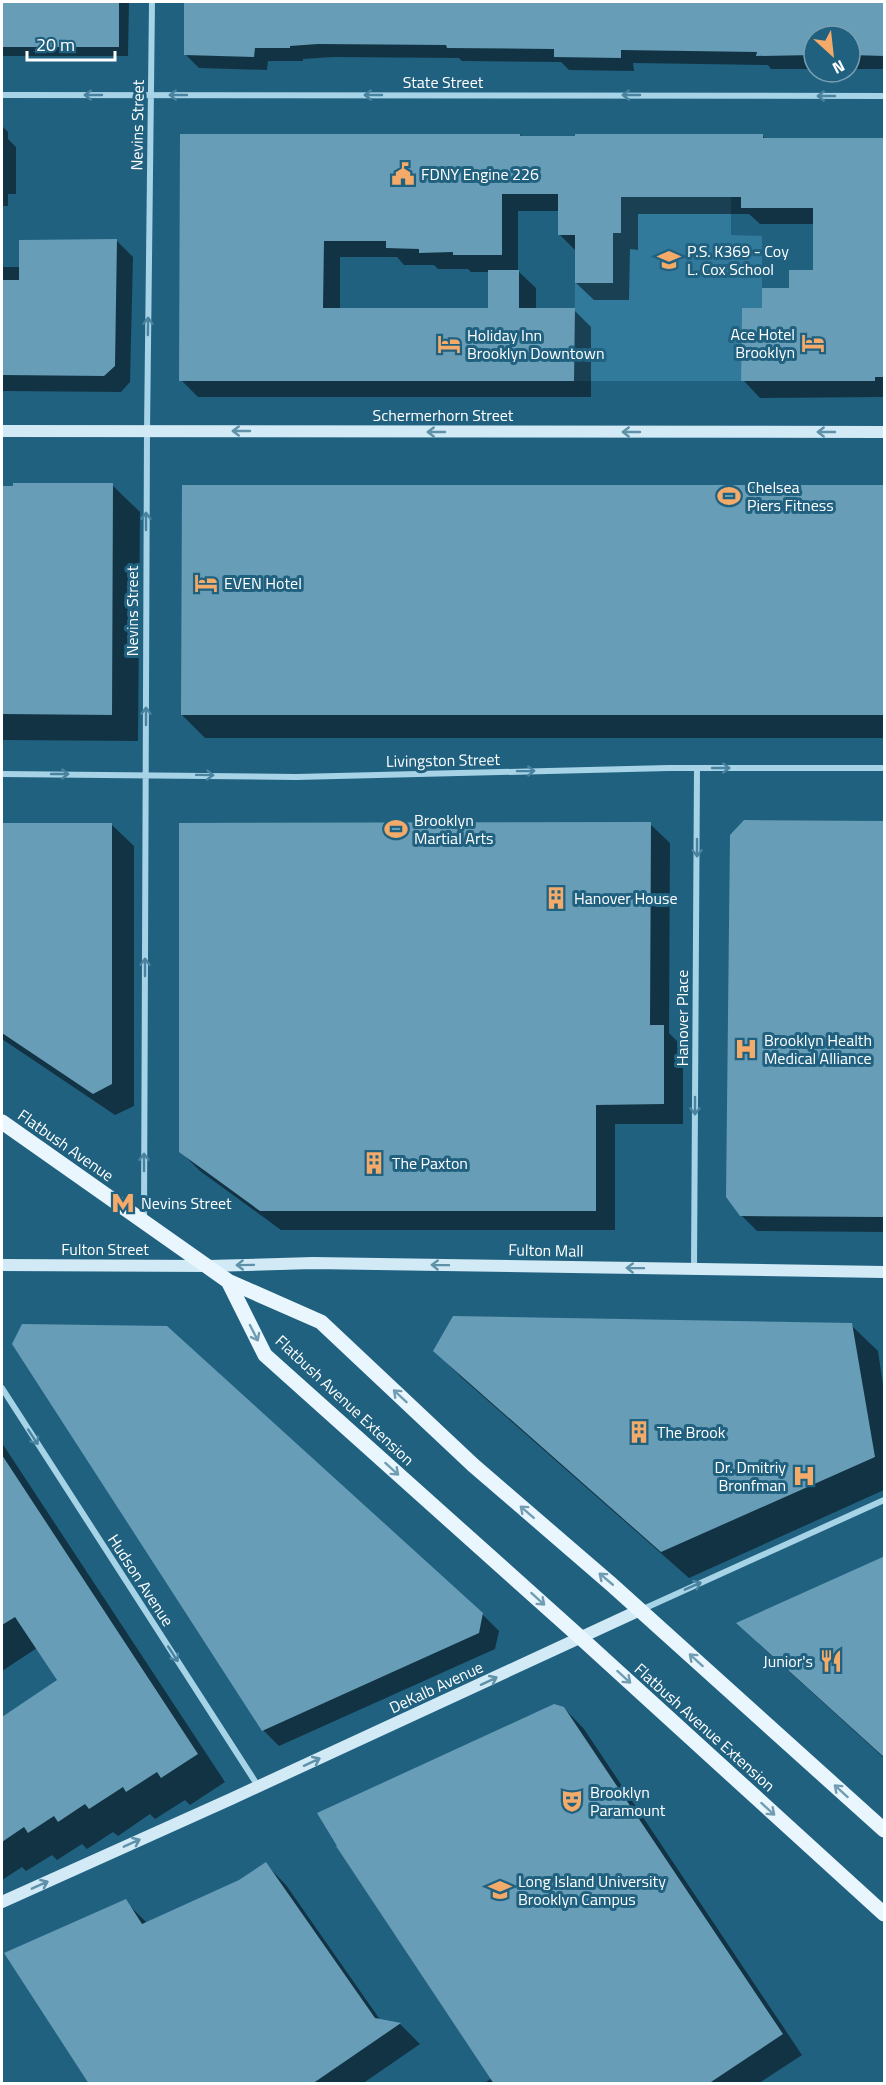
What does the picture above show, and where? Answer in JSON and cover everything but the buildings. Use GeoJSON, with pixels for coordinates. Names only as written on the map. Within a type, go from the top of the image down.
{"type":"FeatureCollection","features":[{"type":"Feature","properties":{"kind":"main road","name":"Schermerhorn Street"},"geometry":{"type":"LineString","coordinates":[[2,431],[885,432]]}},
{"type":"Feature","properties":{"kind":"main road","name":"Flatbush Avenue"},"geometry":{"type":"LineString","coordinates":[[2,1122],[228,1281]]}},
{"type":"Feature","properties":{"kind":"main road","name":"Fulton Mall"},"geometry":{"type":"LineString","coordinates":[[208,1266],[313,1263],[885,1272]]}},
{"type":"Feature","properties":{"kind":"main road","name":"Fulton Street"},"geometry":{"type":"LineString","coordinates":[[2,1265],[208,1266]]}},
{"type":"Feature","properties":{"kind":"main road","name":"Flatbush Avenue Extension"},"geometry":{"type":"LineString","coordinates":[[228,1281],[321,1322],[473,1465],[640,1610],[885,1830]]}},
{"type":"Feature","properties":{"kind":"main road","name":"Flatbush Avenue Extension"},"geometry":{"type":"LineString","coordinates":[[228,1281],[265,1354],[885,1914]]}},
{"type":"Feature","properties":{"kind":"main road","name":"DeKalb Avenue"},"geometry":{"type":"LineString","coordinates":[[2,1902],[640,1610]]}},
{"type":"Feature","properties":{"kind":"street","name":"Nevins Street"},"geometry":{"type":"LineString","coordinates":[[144,1221],[147,431],[152,2]]}},
{"type":"Feature","properties":{"kind":"street","name":"State Street"},"geometry":{"type":"LineString","coordinates":[[2,95],[885,96]]}},
{"type":"Feature","properties":{"kind":"street","name":"Livingston Street"},"geometry":{"type":"LineString","coordinates":[[2,774],[296,777],[697,768],[885,768]]}},
{"type":"Feature","properties":{"kind":"street","name":"Hanover Place"},"geometry":{"type":"LineString","coordinates":[[694,1269],[697,768]]}},
{"type":"Feature","properties":{"kind":"street","name":"Hudson Avenue"},"geometry":{"type":"LineString","coordinates":[[2,1388],[258,1786]]}},
{"type":"Feature","properties":{"kind":"street","name":"DeKalb Avenue"},"geometry":{"type":"LineString","coordinates":[[640,1610],[885,1500]]}},
{"type":"Feature","properties":{"kind":"shaded area","name":"P.S. K369 - Coy L. Cox School"},"geometry":{"type":"Polygon","coordinates":[[[621,197],[731,197],[731,235],[762,236],[762,308],[742,309],[741,381],[574,381],[575,283],[613,283],[613,233],[621,233],[621,197]]]}},
{"type":"Feature","properties":{"kind":"place","name":"FDNY Engine 226"},"geometry":{"type":"Point","coordinates":[403,174]}},
{"type":"Feature","properties":{"kind":"place","name":"P.S. K369 - Coy L. Cox School"},"geometry":{"type":"Point","coordinates":[669,260]}},
{"type":"Feature","properties":{"kind":"place","name":"Ace Hotel Brooklyn"},"geometry":{"type":"Point","coordinates":[813,343]}},
{"type":"Feature","properties":{"kind":"place","name":"Holiday Inn Brooklyn Downtown"},"geometry":{"type":"Point","coordinates":[449,344]}},
{"type":"Feature","properties":{"kind":"place","name":"Chelsea Piers Fitness"},"geometry":{"type":"Point","coordinates":[729,496]}},
{"type":"Feature","properties":{"kind":"place","name":"EVEN Hotel"},"geometry":{"type":"Point","coordinates":[206,583]}},
{"type":"Feature","properties":{"kind":"place","name":"Brooklyn Martial Arts"},"geometry":{"type":"Point","coordinates":[396,829]}},
{"type":"Feature","properties":{"kind":"place","name":"Hanover House"},"geometry":{"type":"Point","coordinates":[556,898]}},
{"type":"Feature","properties":{"kind":"place","name":"Brooklyn Health Medical Alliance"},"geometry":{"type":"Point","coordinates":[746,1049]}},
{"type":"Feature","properties":{"kind":"place","name":"The Paxton"},"geometry":{"type":"Point","coordinates":[374,1163]}},
{"type":"Feature","properties":{"kind":"place","name":"Nevins Street"},"geometry":{"type":"Point","coordinates":[123,1203]}},
{"type":"Feature","properties":{"kind":"place","name":"The Brook"},"geometry":{"type":"Point","coordinates":[639,1432]}},
{"type":"Feature","properties":{"kind":"place","name":"Dr. Dmitriy Bronfman"},"geometry":{"type":"Point","coordinates":[804,1476]}},
{"type":"Feature","properties":{"kind":"place","name":"Junior's"},"geometry":{"type":"Point","coordinates":[831,1661]}},
{"type":"Feature","properties":{"kind":"place","name":"Brooklyn Paramount"},"geometry":{"type":"Point","coordinates":[572,1801]}},
{"type":"Feature","properties":{"kind":"place","name":"Long Island University Brooklyn Campus"},"geometry":{"type":"Point","coordinates":[500,1890]}}]}
